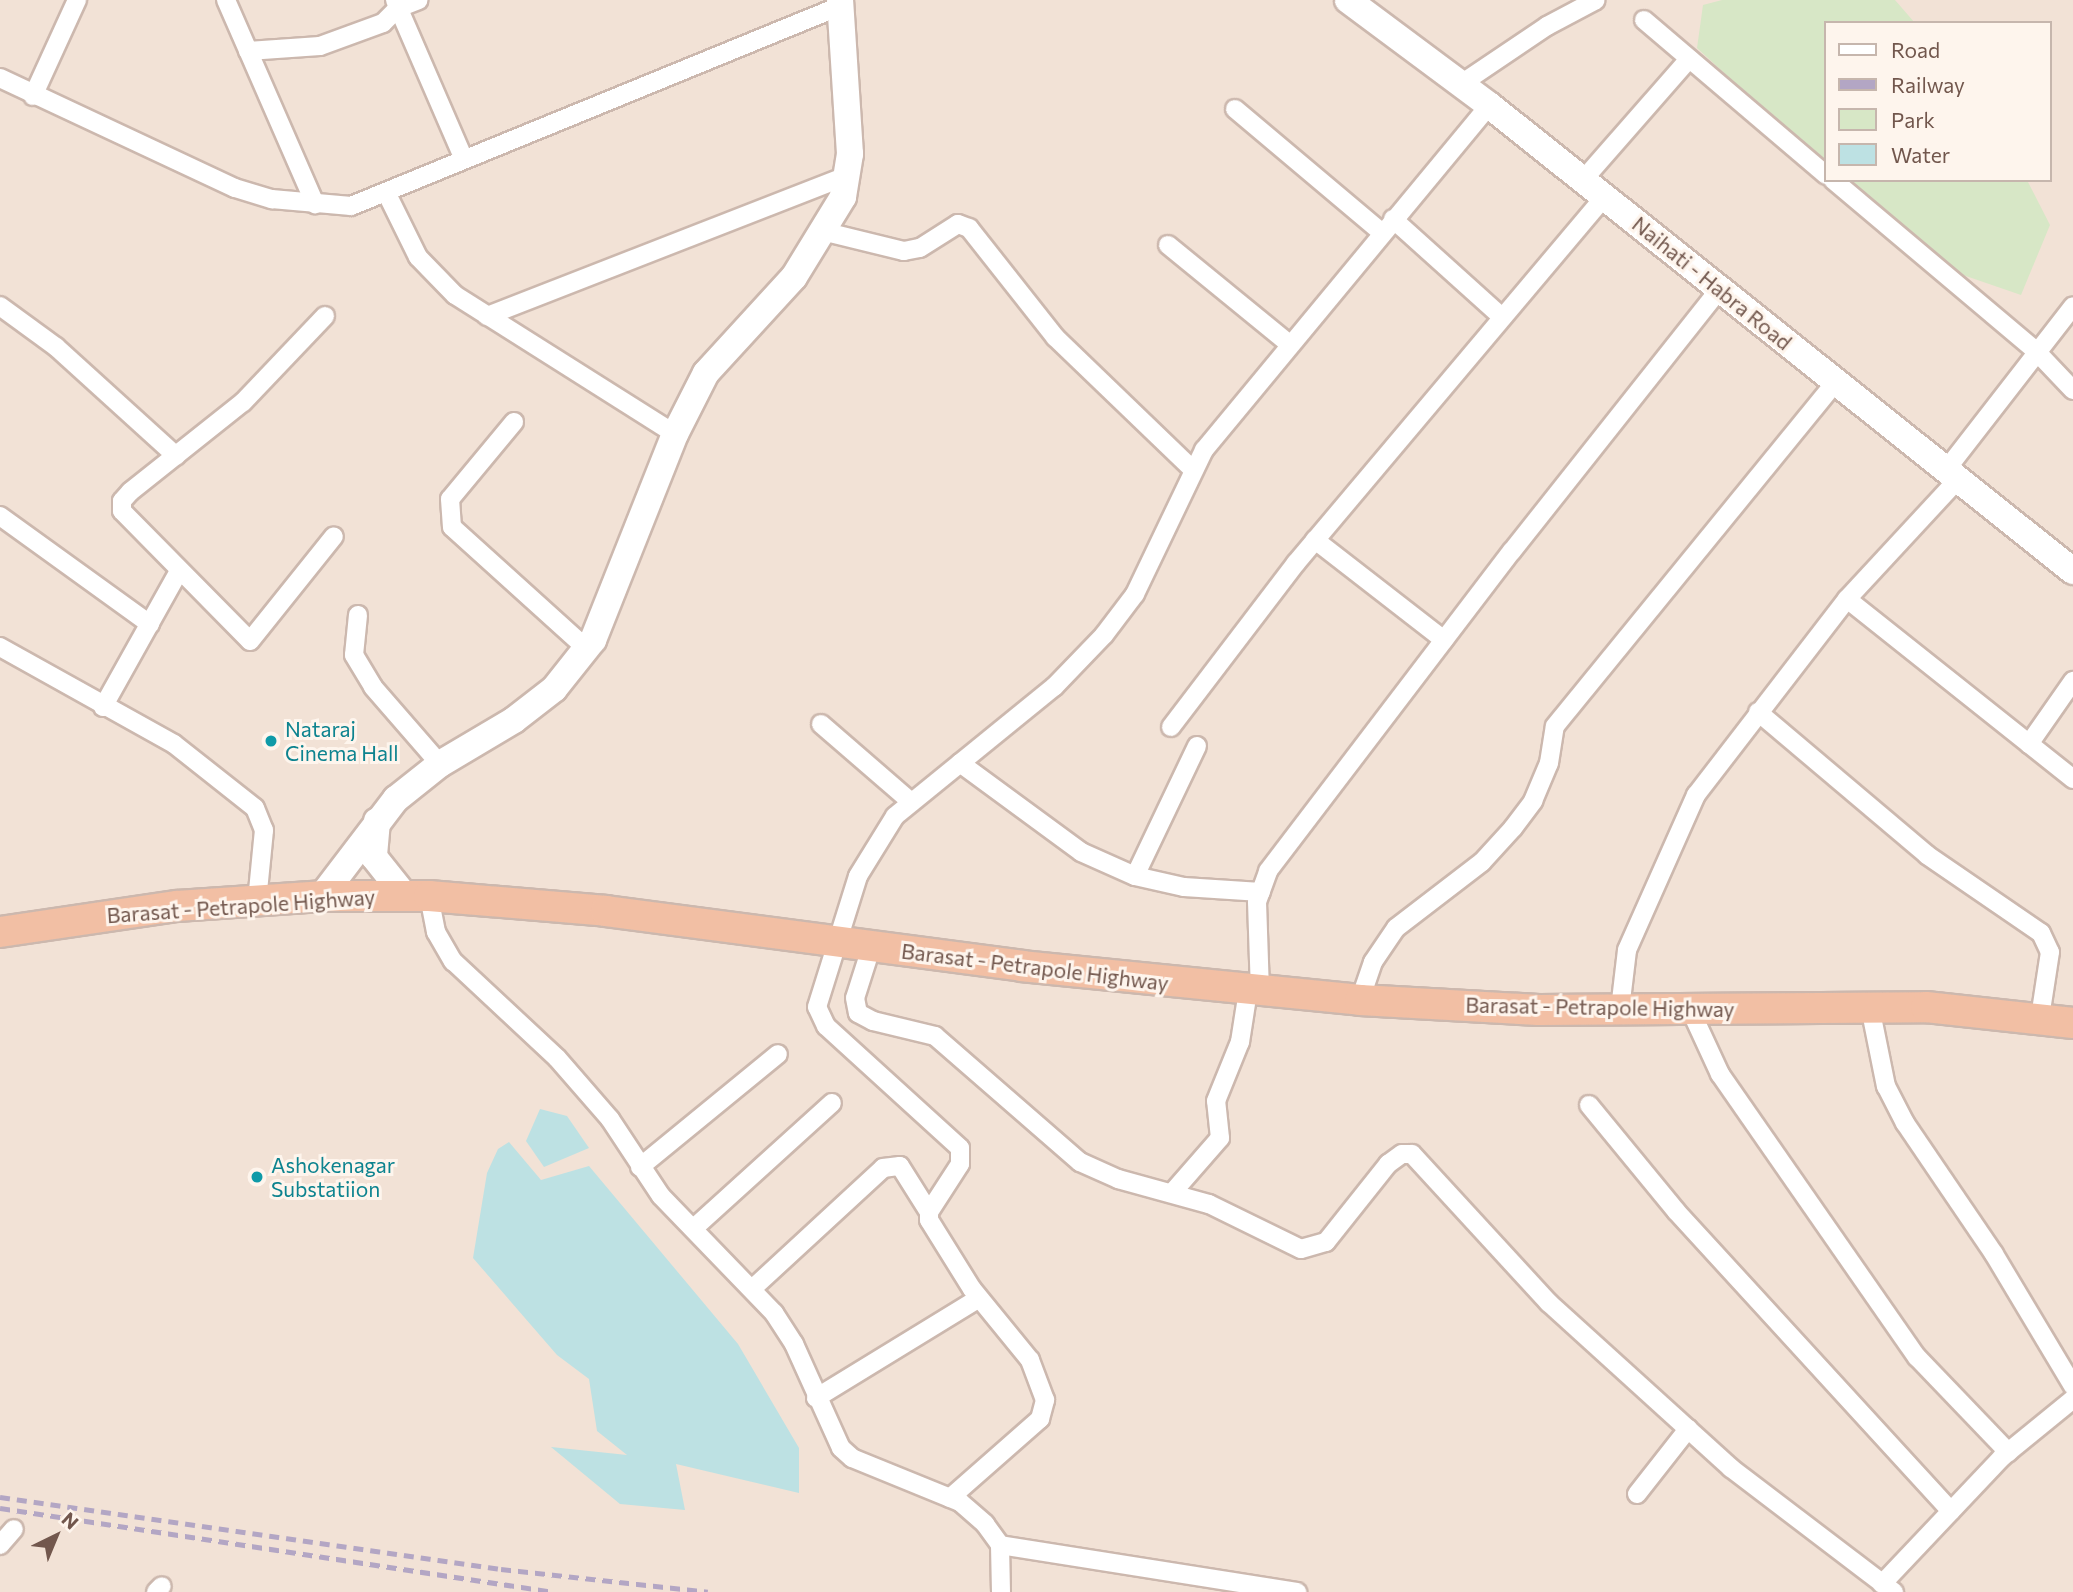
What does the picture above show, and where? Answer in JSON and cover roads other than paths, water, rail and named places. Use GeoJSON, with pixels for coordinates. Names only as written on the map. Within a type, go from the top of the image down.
{"type":"FeatureCollection","features":[{"type":"Feature","properties":{"kind":"highway","name":"Barasat - Petrapole Highway"},"geometry":{"type":"LineString","coordinates":[[0,932],[177,906],[322,896],[417,896],[606,911],[871,948],[1254,991],[1360,1000],[1620,1009],[1870,1007],[2040,1017],[2073,1023]]}},
{"type":"Feature","properties":{"kind":"main road","name":"Naihati - Habra Road"},"geometry":{"type":"LineString","coordinates":[[1348,0],[1583,180],[2073,571]]}},
{"type":"Feature","properties":{"kind":"main road"},"geometry":{"type":"LineString","coordinates":[[322,896],[377,819],[440,764],[514,720],[554,689],[587,649],[675,434],[706,373],[786,286],[825,232],[849,175],[844,2]]}},
{"type":"Feature","properties":{"kind":"main road"},"geometry":{"type":"LineString","coordinates":[[377,819],[374,857],[417,896]]}},
{"type":"Feature","properties":{"kind":"street"},"geometry":{"type":"LineString","coordinates":[[33,96],[77,0]]}},
{"type":"Feature","properties":{"kind":"street"},"geometry":{"type":"LineString","coordinates":[[226,0],[315,204]]}},
{"type":"Feature","properties":{"kind":"street"},"geometry":{"type":"LineString","coordinates":[[248,51],[320,46],[383,23],[397,4],[419,0]]}},
{"type":"Feature","properties":{"kind":"street"},"geometry":{"type":"LineString","coordinates":[[1461,84],[1547,26],[1596,0]]}},
{"type":"Feature","properties":{"kind":"street"},"geometry":{"type":"LineString","coordinates":[[0,78],[33,96],[235,188],[272,199],[351,206],[387,194],[463,157],[844,2]]}},
{"type":"Feature","properties":{"kind":"street"},"geometry":{"type":"LineString","coordinates":[[397,4],[463,157]]}},
{"type":"Feature","properties":{"kind":"street"},"geometry":{"type":"LineString","coordinates":[[1644,20],[1825,174]]}},
{"type":"Feature","properties":{"kind":"street"},"geometry":{"type":"LineString","coordinates":[[1583,180],[1689,59]]}},
{"type":"Feature","properties":{"kind":"street"},"geometry":{"type":"LineString","coordinates":[[929,1212],[960,1164],[960,1148],[826,1026],[817,1007],[840,943],[858,876],[874,844],[911,803],[1054,687],[1104,635],[1135,594],[1204,450],[1288,343],[1489,106]]}},
{"type":"Feature","properties":{"kind":"street"},"geometry":{"type":"LineString","coordinates":[[1235,109],[1502,317]]}},
{"type":"Feature","properties":{"kind":"street"},"geometry":{"type":"LineString","coordinates":[[487,316],[849,175]]}},
{"type":"Feature","properties":{"kind":"street"},"geometry":{"type":"LineString","coordinates":[[1835,182],[2035,350],[2073,390]]}},
{"type":"Feature","properties":{"kind":"street"},"geometry":{"type":"LineString","coordinates":[[387,194],[418,257],[433,275],[487,316],[675,434]]}},
{"type":"Feature","properties":{"kind":"street"},"geometry":{"type":"LineString","coordinates":[[1171,727],[1315,540],[1604,197]]}},
{"type":"Feature","properties":{"kind":"street"},"geometry":{"type":"LineString","coordinates":[[825,232],[905,251],[920,248],[958,224],[969,228],[1055,337],[1193,470]]}},
{"type":"Feature","properties":{"kind":"street"},"geometry":{"type":"LineString","coordinates":[[1168,245],[1288,343]]}},
{"type":"Feature","properties":{"kind":"street"},"geometry":{"type":"LineString","coordinates":[[1172,1193],[1220,1138],[1216,1101],[1240,1042],[1254,991],[1261,892],[1275,861],[1444,640],[1720,289]]}},
{"type":"Feature","properties":{"kind":"street"},"geometry":{"type":"LineString","coordinates":[[0,306],[56,347],[176,456]]}},
{"type":"Feature","properties":{"kind":"street"},"geometry":{"type":"LineString","coordinates":[[1620,1009],[1627,950],[1696,795],[1847,598],[1952,474],[2035,350],[2073,306]]}},
{"type":"Feature","properties":{"kind":"street"},"geometry":{"type":"LineString","coordinates":[[325,316],[243,402],[122,501],[122,511],[179,572],[250,641],[258,635],[334,536]]}},
{"type":"Feature","properties":{"kind":"street"},"geometry":{"type":"LineString","coordinates":[[1360,1000],[1373,961],[1396,928],[1482,862],[1513,828],[1532,801],[1549,763],[1555,726],[1836,382]]}},
{"type":"Feature","properties":{"kind":"street"},"geometry":{"type":"LineString","coordinates":[[514,422],[450,499],[452,527],[587,649]]}},
{"type":"Feature","properties":{"kind":"street"},"geometry":{"type":"LineString","coordinates":[[0,516],[150,624]]}},
{"type":"Feature","properties":{"kind":"street"},"geometry":{"type":"LineString","coordinates":[[1315,540],[1444,640]]}},
{"type":"Feature","properties":{"kind":"street"},"geometry":{"type":"LineString","coordinates":[[103,707],[179,572]]}},
{"type":"Feature","properties":{"kind":"street"},"geometry":{"type":"LineString","coordinates":[[1847,598],[2073,779]]}},
{"type":"Feature","properties":{"kind":"street"},"geometry":{"type":"LineString","coordinates":[[358,615],[354,655],[373,687],[440,764]]}},
{"type":"Feature","properties":{"kind":"street"},"geometry":{"type":"LineString","coordinates":[[0,647],[103,707],[174,744],[260,814],[264,830],[257,901]]}},
{"type":"Feature","properties":{"kind":"street"},"geometry":{"type":"LineString","coordinates":[[2029,744],[2073,681]]}},
{"type":"Feature","properties":{"kind":"street"},"geometry":{"type":"LineString","coordinates":[[1758,712],[1927,855],[2041,933],[2050,951],[2040,1017]]}},
{"type":"Feature","properties":{"kind":"street"},"geometry":{"type":"LineString","coordinates":[[821,724],[911,803]]}},
{"type":"Feature","properties":{"kind":"street"},"geometry":{"type":"LineString","coordinates":[[1135,876],[1197,746]]}},
{"type":"Feature","properties":{"kind":"street"},"geometry":{"type":"LineString","coordinates":[[960,763],[1081,852],[1135,876],[1184,887],[1261,892]]}},
{"type":"Feature","properties":{"kind":"street"},"geometry":{"type":"LineString","coordinates":[[417,896],[453,961],[565,1066],[610,1119],[661,1196],[751,1289],[794,1344],[832,1433],[852,1458],[950,1499],[985,1524],[999,1545],[1001,1592]]}},
{"type":"Feature","properties":{"kind":"street"},"geometry":{"type":"LineString","coordinates":[[871,948],[855,998],[858,1013],[873,1021],[935,1036],[1080,1162],[1118,1179],[1209,1204],[1301,1249],[1316,1248],[1388,1164],[1402,1154],[1412,1154],[1549,1303],[1731,1468],[1888,1588],[1951,1511],[2008,1452],[2073,1399]]}},
{"type":"Feature","properties":{"kind":"street"},"geometry":{"type":"LineString","coordinates":[[1870,1007],[1885,1086],[1905,1124],[1994,1254],[2073,1386]]}},
{"type":"Feature","properties":{"kind":"street"},"geometry":{"type":"LineString","coordinates":[[1690,1009],[1720,1074],[1917,1357],[2008,1452]]}},
{"type":"Feature","properties":{"kind":"street"},"geometry":{"type":"LineString","coordinates":[[640,1167],[778,1054]]}},
{"type":"Feature","properties":{"kind":"street"},"geometry":{"type":"LineString","coordinates":[[694,1228],[832,1102]]}},
{"type":"Feature","properties":{"kind":"street"},"geometry":{"type":"LineString","coordinates":[[1589,1105],[1676,1211],[1951,1511]]}},
{"type":"Feature","properties":{"kind":"street"},"geometry":{"type":"LineString","coordinates":[[751,1289],[883,1168],[900,1166],[929,1212],[932,1228],[979,1298],[1030,1360],[1045,1399],[1040,1419],[950,1499]]}},
{"type":"Feature","properties":{"kind":"street"},"geometry":{"type":"LineString","coordinates":[[816,1398],[979,1298]]}},
{"type":"Feature","properties":{"kind":"street"},"geometry":{"type":"LineString","coordinates":[[1637,1494],[1688,1429]]}},
{"type":"Feature","properties":{"kind":"street"},"geometry":{"type":"LineString","coordinates":[[0,1545],[14,1529]]}},
{"type":"Feature","properties":{"kind":"street"},"geometry":{"type":"LineString","coordinates":[[999,1545],[1297,1592]]}},
{"type":"Feature","properties":{"kind":"water"},"geometry":{"type":"Polygon","coordinates":[[[540,1109],[567,1116],[589,1148],[544,1167],[526,1141],[540,1109]]]}},
{"type":"Feature","properties":{"kind":"water"},"geometry":{"type":"Polygon","coordinates":[[[509,1142],[541,1180],[589,1166],[738,1344],[799,1448],[799,1493],[676,1464],[685,1510],[620,1504],[551,1447],[627,1455],[597,1431],[589,1379],[557,1355],[473,1258],[487,1173],[498,1149],[509,1142]]]}},
{"type":"Feature","properties":{"kind":"railway"},"geometry":{"type":"LineString","coordinates":[[0,1497],[501,1569],[708,1592]]}},
{"type":"Feature","properties":{"kind":"railway"},"geometry":{"type":"LineString","coordinates":[[0,1508],[554,1592]]}},
{"type":"Feature","properties":{"kind":"place","name":"Nataraj Cinema Hall"},"geometry":{"type":"Point","coordinates":[271,741]}},
{"type":"Feature","properties":{"kind":"place","name":"Ashokenagar Substatiion"},"geometry":{"type":"Point","coordinates":[257,1177]}}]}
